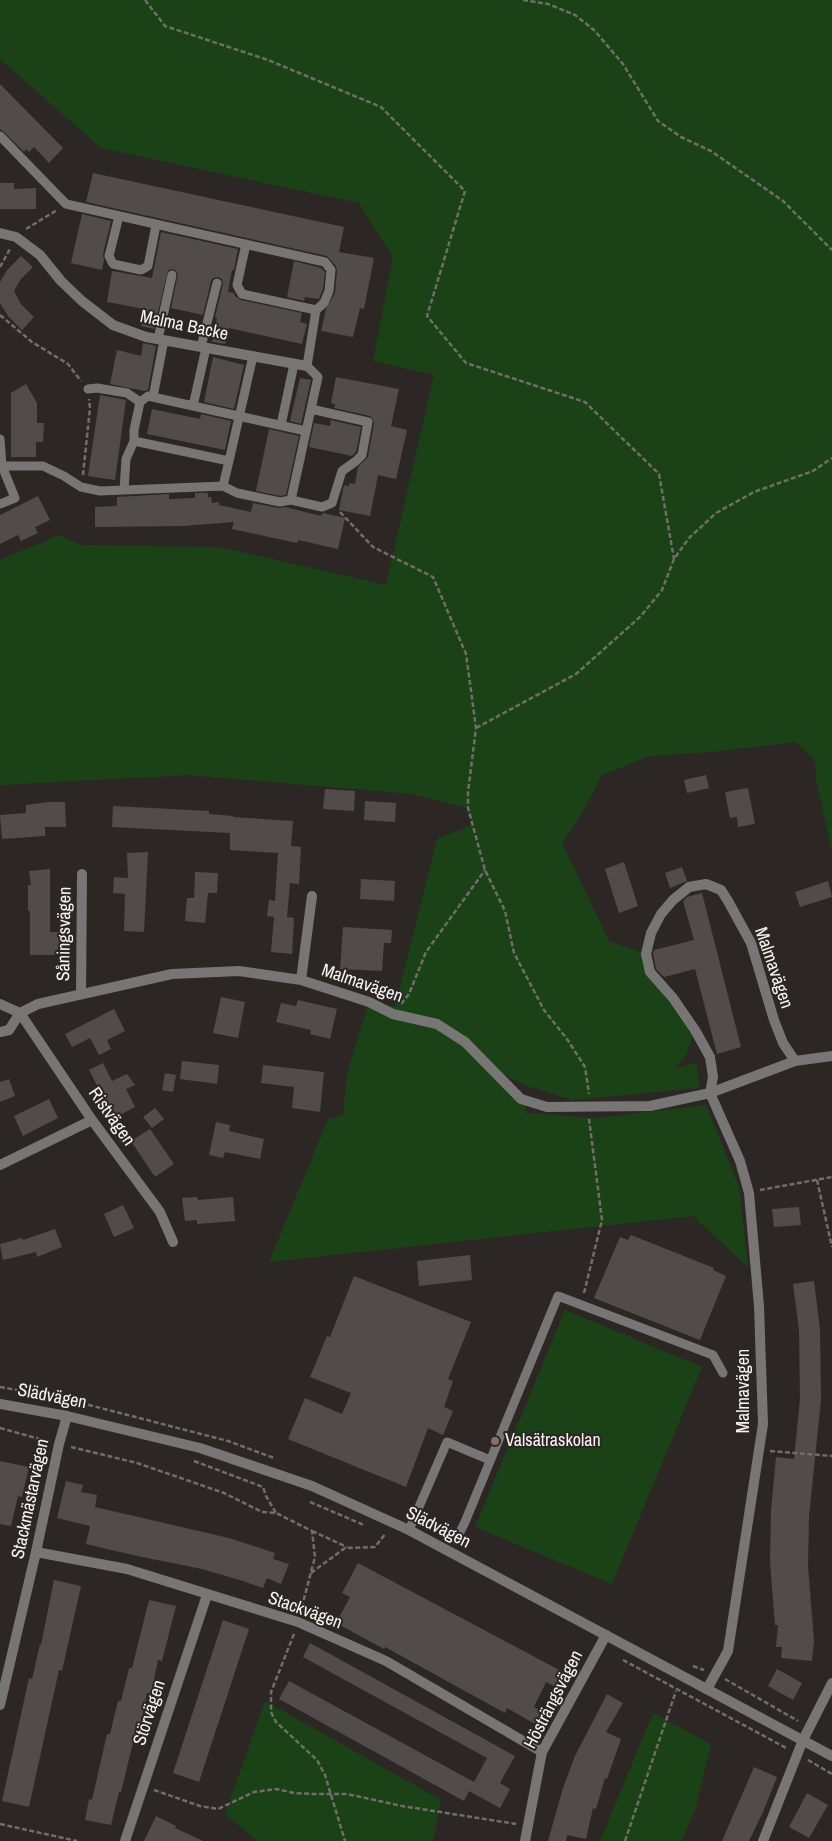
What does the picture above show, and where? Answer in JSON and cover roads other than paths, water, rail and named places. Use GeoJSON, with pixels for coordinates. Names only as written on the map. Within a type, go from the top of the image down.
{"type":"FeatureCollection","features":[{"type":"Feature","properties":{"kind":"street","name":"Malma Backe"},"geometry":{"type":"LineString","coordinates":[[0,233],[16,237],[40,255],[61,281],[82,301],[113,325],[146,337],[307,366]]}},
{"type":"Feature","properties":{"kind":"street","name":"Såningsvägen"},"geometry":{"type":"LineString","coordinates":[[81,994],[82,874]]}},
{"type":"Feature","properties":{"kind":"street","name":"Malmavägen"},"geometry":{"type":"LineString","coordinates":[[707,1689],[728,1651],[763,1424],[759,1306],[749,1193],[740,1161],[710,1093],[713,1077],[710,1058],[690,1022],[650,972],[646,954],[651,933],[661,914],[673,900],[689,887],[706,884],[721,890],[751,943],[774,1020],[783,1043],[795,1061]]}},
{"type":"Feature","properties":{"kind":"street","name":"Malmavägen"},"geometry":{"type":"LineString","coordinates":[[301,980],[312,896]]}},
{"type":"Feature","properties":{"kind":"street","name":"Malmavägen"},"geometry":{"type":"LineString","coordinates":[[0,1032],[9,1030],[20,1013],[38,1004],[172,974],[239,971],[301,980],[369,1002],[393,1014],[437,1024],[465,1042],[521,1099],[547,1107],[650,1106],[710,1093],[795,1061],[832,1056]]}},
{"type":"Feature","properties":{"kind":"street"},"geometry":{"type":"LineString","coordinates":[[0,1003],[20,1013]]}},
{"type":"Feature","properties":{"kind":"street","name":"Ristvägen"},"geometry":{"type":"LineString","coordinates":[[20,1013],[92,1120],[160,1212],[173,1242]]}},
{"type":"Feature","properties":{"kind":"street"},"geometry":{"type":"LineString","coordinates":[[0,1165],[92,1120]]}},
{"type":"Feature","properties":{"kind":"street","name":"Slädvägen"},"geometry":{"type":"LineString","coordinates":[[0,1404],[67,1416],[200,1448],[312,1486],[409,1530],[832,1756]]}},
{"type":"Feature","properties":{"kind":"street","name":"Stackmästarvägen"},"geometry":{"type":"LineString","coordinates":[[0,1706],[36,1552],[58,1444],[67,1416]]}},
{"type":"Feature","properties":{"kind":"street","name":"Stackvägen"},"geometry":{"type":"LineString","coordinates":[[36,1552],[127,1569],[298,1622],[386,1661],[542,1752]]}},
{"type":"Feature","properties":{"kind":"street","name":"Störvägen"},"geometry":{"type":"LineString","coordinates":[[125,1841],[207,1595]]}},
{"type":"Feature","properties":{"kind":"street","name":"Hösträngsvägen"},"geometry":{"type":"LineString","coordinates":[[524,1841],[542,1752],[606,1634]]}},
{"type":"Feature","properties":{"kind":"street"},"geometry":{"type":"LineString","coordinates":[[763,1841],[803,1740],[832,1683]]}},
{"type":"Feature","properties":{"kind":"lane"},"geometry":{"type":"LineString","coordinates":[[0,136],[66,204],[325,262],[331,270],[330,291],[324,303],[316,310],[307,366],[318,376],[291,500]]}},
{"type":"Feature","properties":{"kind":"lane"},"geometry":{"type":"LineString","coordinates":[[119,216],[109,256],[113,264],[141,270],[148,266],[156,224]]}},
{"type":"Feature","properties":{"kind":"lane"},"geometry":{"type":"LineString","coordinates":[[246,244],[237,285],[242,294],[316,310]]}},
{"type":"Feature","properties":{"kind":"lane"},"geometry":{"type":"LineString","coordinates":[[153,397],[172,275]]}},
{"type":"Feature","properties":{"kind":"lane"},"geometry":{"type":"LineString","coordinates":[[193,406],[217,283]]}},
{"type":"Feature","properties":{"kind":"lane"},"geometry":{"type":"LineString","coordinates":[[223,486],[252,356]]}},
{"type":"Feature","properties":{"kind":"lane"},"geometry":{"type":"LineString","coordinates":[[281,425],[294,364]]}},
{"type":"Feature","properties":{"kind":"lane"},"geometry":{"type":"LineString","coordinates":[[88,389],[97,388],[127,393],[140,402]]}},
{"type":"Feature","properties":{"kind":"lane"},"geometry":{"type":"LineString","coordinates":[[124,490],[126,459],[134,441],[134,430],[140,402],[148,396],[306,431]]}},
{"type":"Feature","properties":{"kind":"lane"},"geometry":{"type":"LineString","coordinates":[[2,466],[43,466],[81,487],[100,491],[223,486],[236,493],[280,502],[291,500],[322,507],[332,503],[342,471],[362,455],[368,422],[311,409]]}},
{"type":"Feature","properties":{"kind":"lane"},"geometry":{"type":"LineString","coordinates":[[0,439],[2,466],[15,498],[0,504]]}},
{"type":"Feature","properties":{"kind":"lane"},"geometry":{"type":"LineString","coordinates":[[134,441],[229,461]]}},
{"type":"Feature","properties":{"kind":"lane"},"geometry":{"type":"LineString","coordinates":[[456,1540],[558,1296],[713,1355],[722,1372]]}},
{"type":"Feature","properties":{"kind":"lane"},"geometry":{"type":"LineString","coordinates":[[409,1530],[447,1442],[490,1460]]}},
{"type":"Feature","properties":{"kind":"place","name":"Valsätraskolan"},"geometry":{"type":"Point","coordinates":[495,1441]}}]}
